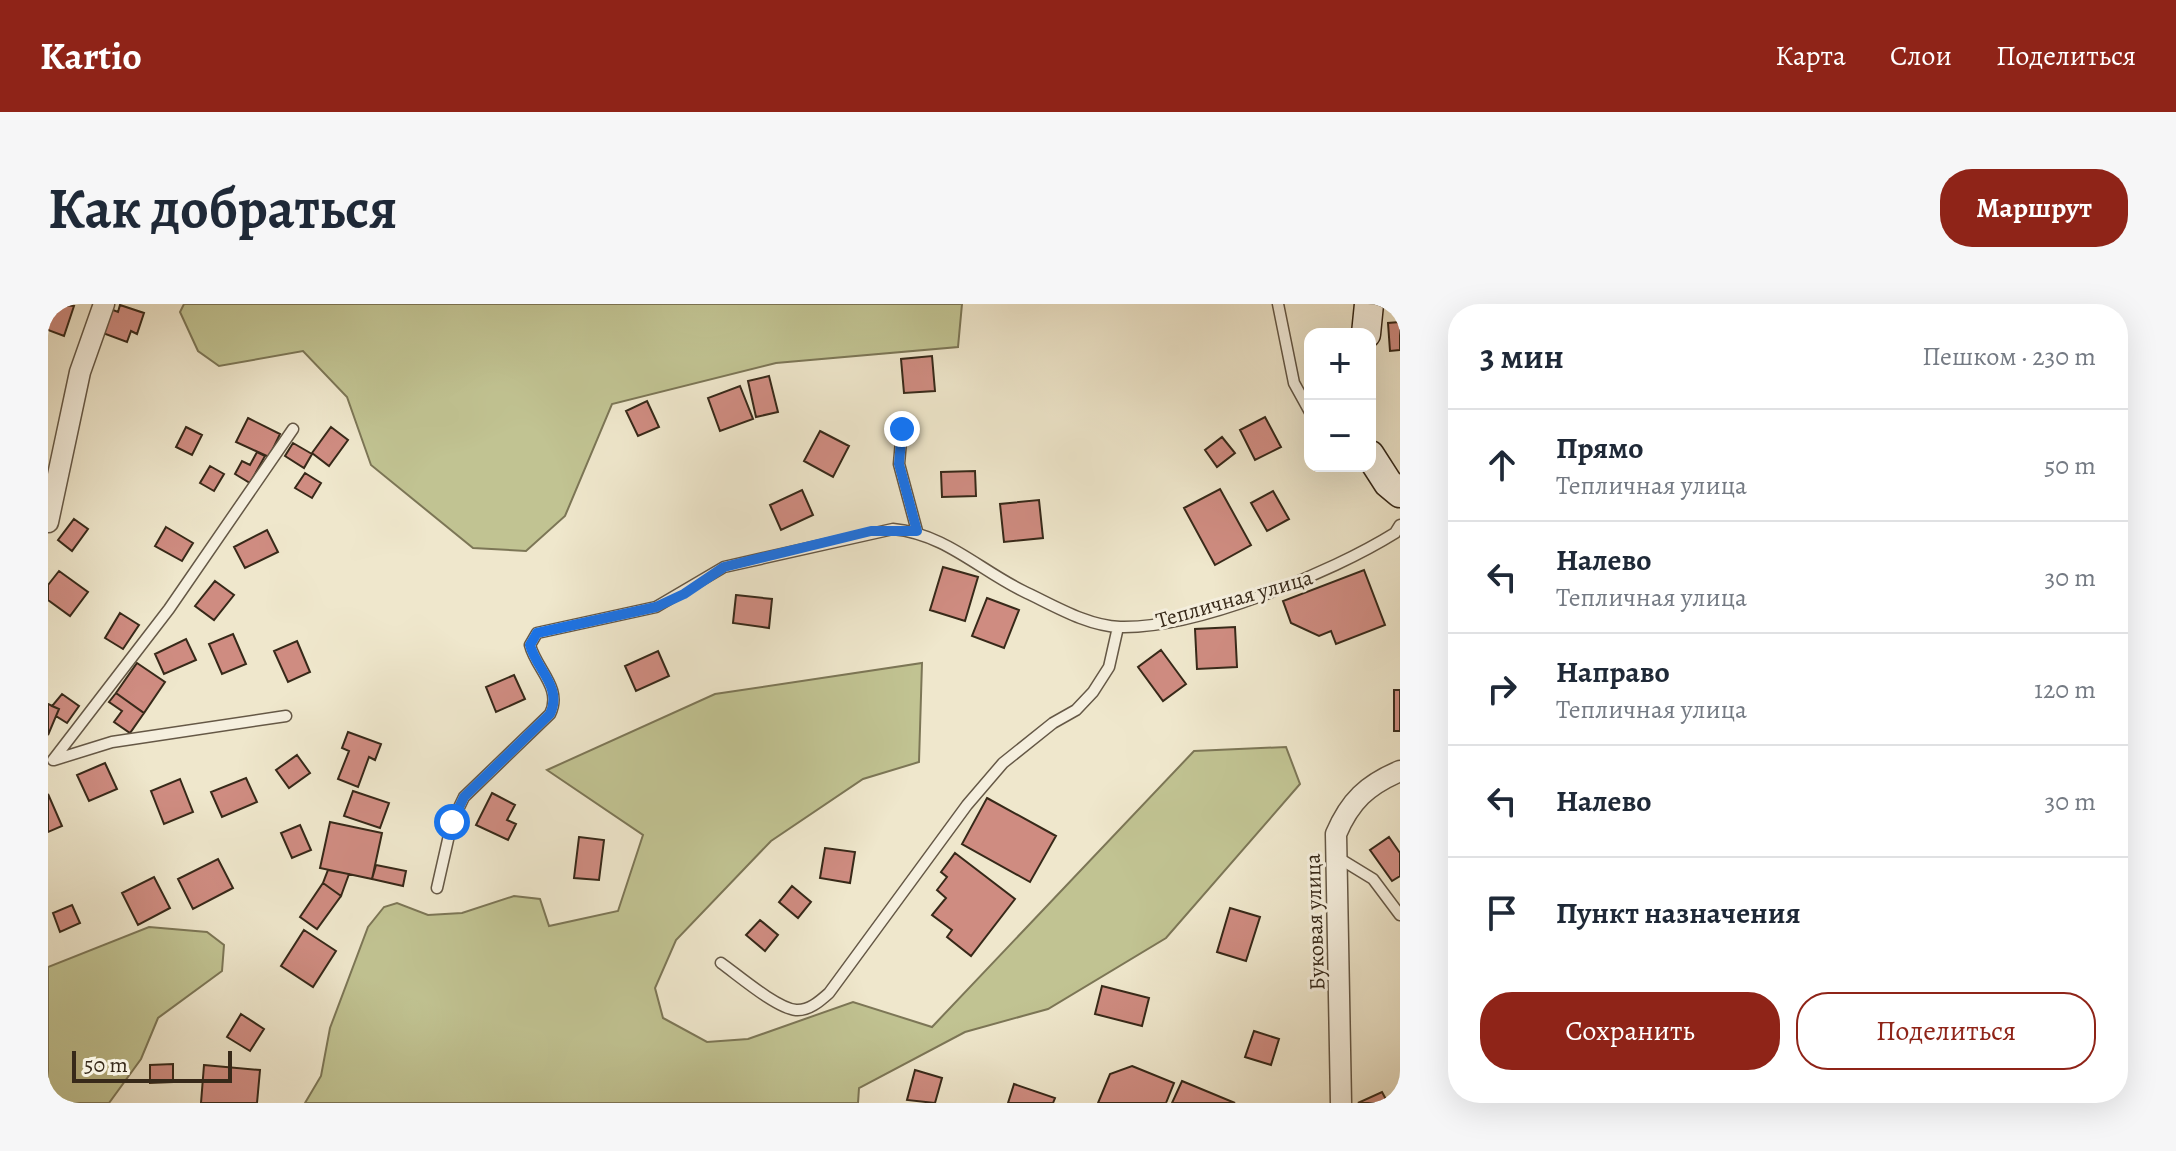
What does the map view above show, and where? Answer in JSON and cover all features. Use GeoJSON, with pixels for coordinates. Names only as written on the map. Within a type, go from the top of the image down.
{"type":"FeatureCollection","features":[{"type":"Feature","properties":{"kind":"street"},"geometry":{"type":"LineString","coordinates":[[48,522],[80,372],[104,304]]}},
{"type":"Feature","properties":{"kind":"street"},"geometry":{"type":"LineString","coordinates":[[1367,328],[1369,304]]}},
{"type":"Feature","properties":{"kind":"street"},"geometry":{"type":"LineString","coordinates":[[1376,464],[1388,483],[1400,493]]}},
{"type":"Feature","properties":{"kind":"street","name":"Буковая улица"},"geometry":{"type":"LineString","coordinates":[[1341,1103],[1336,834],[1356,797],[1376,781],[1400,771]]}},
{"type":"Feature","properties":{"kind":"lane"},"geometry":{"type":"LineString","coordinates":[[1278,304],[1294,383],[1304,401]]}},
{"type":"Feature","properties":{"kind":"lane"},"geometry":{"type":"LineString","coordinates":[[50,761],[169,609],[293,429]]}},
{"type":"Feature","properties":{"kind":"lane"},"geometry":{"type":"LineString","coordinates":[[902,429],[899,464],[917,531]]}},
{"type":"Feature","properties":{"kind":"lane","name":"Тепличная улица"},"geometry":{"type":"LineString","coordinates":[[437,888],[452,822],[464,797],[550,714],[554,706],[552,686],[530,645],[537,633],[656,607],[684,594],[724,567],[871,531],[917,531],[938,539],[1017,588],[1077,616],[1118,627],[1189,616],[1297,582],[1339,566],[1395,533],[1400,525]]}},
{"type":"Feature","properties":{"kind":"lane"},"geometry":{"type":"LineString","coordinates":[[721,963],[781,1004],[797,1010],[814,1006],[829,993],[967,805],[1003,763],[1053,723],[1076,710],[1093,692],[1109,667],[1118,627]]}},
{"type":"Feature","properties":{"kind":"lane"},"geometry":{"type":"LineString","coordinates":[[50,761],[112,742],[286,716]]}},
{"type":"Feature","properties":{"kind":"lane"},"geometry":{"type":"LineString","coordinates":[[1335,856],[1373,879],[1400,915]]}},
{"type":"Feature","properties":{"kind":"green space"},"geometry":{"type":"Polygon","coordinates":[[[184,304],[962,304],[958,347],[776,363],[612,404],[565,516],[526,551],[473,548],[371,465],[347,397],[303,351],[219,366],[198,351],[180,312],[184,304]]]}},
{"type":"Feature","properties":{"kind":"green space"},"geometry":{"type":"Polygon","coordinates":[[[922,663],[919,762],[863,779],[771,841],[676,940],[655,988],[663,1018],[707,1042],[748,1039],[853,1002],[932,1027],[1194,751],[1286,747],[1300,784],[1166,938],[1048,1009],[965,1032],[859,1088],[858,1103],[305,1103],[321,1076],[330,1028],[368,927],[384,907],[397,903],[428,915],[462,913],[514,896],[540,899],[549,926],[618,911],[643,835],[547,770],[715,694],[922,663]]]}},
{"type":"Feature","properties":{"kind":"green space"},"geometry":{"type":"Polygon","coordinates":[[[149,927],[207,932],[224,945],[222,971],[158,1018],[141,1059],[109,1103],[48,1103],[48,967],[149,927]]]}},
{"type":"Feature","properties":{"kind":"building"},"geometry":{"type":"Polygon","coordinates":[[[48,304],[74,306],[64,336],[48,330],[48,304]]]}},
{"type":"Feature","properties":{"kind":"building"},"geometry":{"type":"Polygon","coordinates":[[[120,305],[144,313],[137,334],[131,331],[127,342],[100,332],[108,308],[118,312],[120,305]]]}},
{"type":"Feature","properties":{"kind":"building"},"geometry":{"type":"Polygon","coordinates":[[[1400,322],[1400,350],[1390,351],[1388,323],[1400,322]]]}},
{"type":"Feature","properties":{"kind":"building"},"geometry":{"type":"Polygon","coordinates":[[[932,356],[935,391],[904,393],[901,359],[932,356]]]}},
{"type":"Feature","properties":{"kind":"building"},"geometry":{"type":"Polygon","coordinates":[[[769,376],[778,412],[756,417],[748,381],[769,376]]]}},
{"type":"Feature","properties":{"kind":"building"},"geometry":{"type":"Polygon","coordinates":[[[740,386],[753,419],[720,431],[708,398],[740,386]]]}},
{"type":"Feature","properties":{"kind":"building"},"geometry":{"type":"Polygon","coordinates":[[[647,401],[659,427],[638,436],[626,411],[647,401]]]}},
{"type":"Feature","properties":{"kind":"building"},"geometry":{"type":"Polygon","coordinates":[[[1265,417],[1281,447],[1255,460],[1240,430],[1265,417]]]}},
{"type":"Feature","properties":{"kind":"building"},"geometry":{"type":"Polygon","coordinates":[[[248,418],[280,434],[269,457],[236,442],[248,418]]]}},
{"type":"Feature","properties":{"kind":"building"},"geometry":{"type":"Polygon","coordinates":[[[186,427],[202,435],[192,455],[176,447],[186,427]]]}},
{"type":"Feature","properties":{"kind":"building"},"geometry":{"type":"Polygon","coordinates":[[[331,427],[348,440],[329,466],[312,453],[331,427]]]}},
{"type":"Feature","properties":{"kind":"building"},"geometry":{"type":"Polygon","coordinates":[[[820,431],[849,446],[833,477],[804,461],[820,431]]]}},
{"type":"Feature","properties":{"kind":"building"},"geometry":{"type":"Polygon","coordinates":[[[1222,437],[1235,453],[1217,467],[1205,450],[1222,437]]]}},
{"type":"Feature","properties":{"kind":"building"},"geometry":{"type":"Polygon","coordinates":[[[293,443],[312,454],[304,468],[285,456],[293,443]]]}},
{"type":"Feature","properties":{"kind":"building"},"geometry":{"type":"Polygon","coordinates":[[[257,452],[265,456],[250,483],[235,474],[242,461],[250,465],[257,452]]]}},
{"type":"Feature","properties":{"kind":"building"},"geometry":{"type":"Polygon","coordinates":[[[210,466],[224,474],[214,491],[200,483],[210,466]]]}},
{"type":"Feature","properties":{"kind":"building"},"geometry":{"type":"Polygon","coordinates":[[[975,471],[976,496],[942,497],[941,472],[975,471]]]}},
{"type":"Feature","properties":{"kind":"building"},"geometry":{"type":"Polygon","coordinates":[[[305,473],[321,483],[312,498],[295,488],[305,473]]]}},
{"type":"Feature","properties":{"kind":"building"},"geometry":{"type":"Polygon","coordinates":[[[1220,489],[1251,545],[1215,565],[1184,508],[1220,489]]]}},
{"type":"Feature","properties":{"kind":"building"},"geometry":{"type":"Polygon","coordinates":[[[802,490],[813,515],[781,530],[770,505],[802,490]]]}},
{"type":"Feature","properties":{"kind":"building"},"geometry":{"type":"Polygon","coordinates":[[[1273,491],[1289,519],[1267,531],[1251,503],[1273,491]]]}},
{"type":"Feature","properties":{"kind":"building"},"geometry":{"type":"Polygon","coordinates":[[[1039,500],[1043,538],[1004,542],[1000,504],[1039,500]]]}},
{"type":"Feature","properties":{"kind":"building"},"geometry":{"type":"Polygon","coordinates":[[[74,519],[88,529],[72,551],[58,540],[74,519]]]}},
{"type":"Feature","properties":{"kind":"building"},"geometry":{"type":"Polygon","coordinates":[[[166,527],[193,543],[182,561],[155,546],[166,527]]]}},
{"type":"Feature","properties":{"kind":"building"},"geometry":{"type":"Polygon","coordinates":[[[267,530],[278,552],[245,568],[234,547],[267,530]]]}},
{"type":"Feature","properties":{"kind":"building"},"geometry":{"type":"Polygon","coordinates":[[[943,567],[978,577],[965,621],[930,610],[943,567]]]}},
{"type":"Feature","properties":{"kind":"building"},"geometry":{"type":"Polygon","coordinates":[[[1364,570],[1385,625],[1336,644],[1331,631],[1319,636],[1291,623],[1283,601],[1364,570]]]}},
{"type":"Feature","properties":{"kind":"building"},"geometry":{"type":"Polygon","coordinates":[[[59,571],[88,592],[70,616],[48,600],[48,585],[59,571]]]}},
{"type":"Feature","properties":{"kind":"building"},"geometry":{"type":"Polygon","coordinates":[[[215,581],[234,595],[214,620],[195,606],[215,581]]]}},
{"type":"Feature","properties":{"kind":"building"},"geometry":{"type":"Polygon","coordinates":[[[736,595],[772,599],[769,628],[733,623],[736,595]]]}},
{"type":"Feature","properties":{"kind":"building"},"geometry":{"type":"Polygon","coordinates":[[[987,598],[1019,610],[1004,648],[972,636],[987,598]]]}},
{"type":"Feature","properties":{"kind":"building"},"geometry":{"type":"Polygon","coordinates":[[[120,613],[139,625],[123,649],[105,638],[120,613]]]}},
{"type":"Feature","properties":{"kind":"building"},"geometry":{"type":"Polygon","coordinates":[[[1235,627],[1237,667],[1197,669],[1195,629],[1235,627]]]}},
{"type":"Feature","properties":{"kind":"building"},"geometry":{"type":"Polygon","coordinates":[[[233,634],[246,664],[222,674],[209,644],[233,634]]]}},
{"type":"Feature","properties":{"kind":"building"},"geometry":{"type":"Polygon","coordinates":[[[186,639],[196,660],[164,674],[155,654],[186,639]]]}},
{"type":"Feature","properties":{"kind":"building"},"geometry":{"type":"Polygon","coordinates":[[[297,641],[310,672],[288,682],[274,651],[297,641]]]}},
{"type":"Feature","properties":{"kind":"building"},"geometry":{"type":"Polygon","coordinates":[[[1161,650],[1186,684],[1163,701],[1138,667],[1161,650]]]}},
{"type":"Feature","properties":{"kind":"building"},"geometry":{"type":"Polygon","coordinates":[[[658,651],[669,676],[636,691],[625,666],[658,651]]]}},
{"type":"Feature","properties":{"kind":"building"},"geometry":{"type":"Polygon","coordinates":[[[137,663],[165,682],[144,713],[116,693],[137,663]]]}},
{"type":"Feature","properties":{"kind":"building"},"geometry":{"type":"Polygon","coordinates":[[[514,675],[525,699],[496,712],[486,687],[514,675]]]}},
{"type":"Feature","properties":{"kind":"building"},"geometry":{"type":"Polygon","coordinates":[[[1394,690],[1400,690],[1400,731],[1394,731],[1394,690]]]}},
{"type":"Feature","properties":{"kind":"building"},"geometry":{"type":"Polygon","coordinates":[[[116,693],[144,713],[130,733],[114,722],[122,711],[109,702],[116,693]]]}},
{"type":"Feature","properties":{"kind":"building"},"geometry":{"type":"Polygon","coordinates":[[[62,694],[79,706],[67,723],[56,716],[59,709],[52,706],[62,694]]]}},
{"type":"Feature","properties":{"kind":"building"},"geometry":{"type":"Polygon","coordinates":[[[48,704],[59,709],[48,735],[48,704]]]}},
{"type":"Feature","properties":{"kind":"building"},"geometry":{"type":"Polygon","coordinates":[[[348,732],[381,744],[375,760],[369,757],[358,787],[338,779],[349,751],[342,748],[348,732]]]}},
{"type":"Feature","properties":{"kind":"building"},"geometry":{"type":"Polygon","coordinates":[[[297,755],[310,773],[289,788],[276,770],[297,755]]]}},
{"type":"Feature","properties":{"kind":"building"},"geometry":{"type":"Polygon","coordinates":[[[105,763],[117,789],[89,801],[77,775],[105,763]]]}},
{"type":"Feature","properties":{"kind":"building"},"geometry":{"type":"Polygon","coordinates":[[[246,778],[257,802],[222,817],[211,792],[246,778]]]}},
{"type":"Feature","properties":{"kind":"building"},"geometry":{"type":"Polygon","coordinates":[[[180,779],[193,812],[164,824],[151,791],[180,779]]]}},
{"type":"Feature","properties":{"kind":"building"},"geometry":{"type":"Polygon","coordinates":[[[353,791],[389,803],[380,828],[344,816],[353,791]]]}},
{"type":"Feature","properties":{"kind":"building"},"geometry":{"type":"Polygon","coordinates":[[[492,793],[515,805],[507,820],[516,824],[508,840],[476,825],[492,793]]]}},
{"type":"Feature","properties":{"kind":"building"},"geometry":{"type":"Polygon","coordinates":[[[48,794],[62,826],[48,832],[48,794]]]}},
{"type":"Feature","properties":{"kind":"building"},"geometry":{"type":"Polygon","coordinates":[[[987,798],[1056,836],[1030,882],[962,844],[987,798]]]}},
{"type":"Feature","properties":{"kind":"building"},"geometry":{"type":"Polygon","coordinates":[[[330,822],[382,833],[372,879],[320,868],[330,822]]]}},
{"type":"Feature","properties":{"kind":"building"},"geometry":{"type":"Polygon","coordinates":[[[300,825],[311,850],[292,858],[281,833],[300,825]]]}},
{"type":"Feature","properties":{"kind":"building"},"geometry":{"type":"Polygon","coordinates":[[[579,837],[604,840],[599,880],[574,878],[579,837]]]}},
{"type":"Feature","properties":{"kind":"building"},"geometry":{"type":"Polygon","coordinates":[[[1389,837],[1400,853],[1400,876],[1392,881],[1370,850],[1389,837]]]}},
{"type":"Feature","properties":{"kind":"building"},"geometry":{"type":"Polygon","coordinates":[[[825,848],[855,852],[850,883],[820,878],[825,848]]]}},
{"type":"Feature","properties":{"kind":"building"},"geometry":{"type":"Polygon","coordinates":[[[955,853],[1015,899],[971,956],[947,937],[952,930],[932,915],[946,898],[937,890],[947,877],[941,872],[955,853]]]}},
{"type":"Feature","properties":{"kind":"building"},"geometry":{"type":"Polygon","coordinates":[[[218,859],[233,888],[193,909],[178,879],[218,859]]]}},
{"type":"Feature","properties":{"kind":"building"},"geometry":{"type":"Polygon","coordinates":[[[376,865],[406,871],[403,886],[372,879],[376,865]]]}},
{"type":"Feature","properties":{"kind":"building"},"geometry":{"type":"Polygon","coordinates":[[[328,870],[349,874],[341,896],[323,883],[328,870]]]}},
{"type":"Feature","properties":{"kind":"building"},"geometry":{"type":"Polygon","coordinates":[[[154,877],[170,908],[138,925],[122,893],[154,877]]]}},
{"type":"Feature","properties":{"kind":"building"},"geometry":{"type":"Polygon","coordinates":[[[323,883],[341,896],[317,929],[300,917],[323,883]]]}},
{"type":"Feature","properties":{"kind":"building"},"geometry":{"type":"Polygon","coordinates":[[[792,886],[811,902],[798,918],[779,902],[792,886]]]}},
{"type":"Feature","properties":{"kind":"building"},"geometry":{"type":"Polygon","coordinates":[[[72,905],[80,923],[60,932],[53,913],[72,905]]]}},
{"type":"Feature","properties":{"kind":"building"},"geometry":{"type":"Polygon","coordinates":[[[1230,908],[1260,917],[1246,961],[1217,952],[1230,908]]]}},
{"type":"Feature","properties":{"kind":"building"},"geometry":{"type":"Polygon","coordinates":[[[760,920],[778,935],[765,951],[746,935],[760,920]]]}},
{"type":"Feature","properties":{"kind":"building"},"geometry":{"type":"Polygon","coordinates":[[[304,930],[336,951],[313,987],[281,966],[304,930]]]}},
{"type":"Feature","properties":{"kind":"building"},"geometry":{"type":"Polygon","coordinates":[[[1102,986],[1149,998],[1142,1026],[1095,1014],[1102,986]]]}},
{"type":"Feature","properties":{"kind":"building"},"geometry":{"type":"Polygon","coordinates":[[[241,1014],[264,1029],[250,1051],[227,1037],[241,1014]]]}},
{"type":"Feature","properties":{"kind":"building"},"geometry":{"type":"Polygon","coordinates":[[[1254,1031],[1279,1039],[1271,1065],[1245,1057],[1254,1031]]]}},
{"type":"Feature","properties":{"kind":"building"},"geometry":{"type":"Polygon","coordinates":[[[173,1064],[173,1082],[150,1083],[150,1065],[173,1064]]]}},
{"type":"Feature","properties":{"kind":"building"},"geometry":{"type":"Polygon","coordinates":[[[204,1065],[260,1070],[257,1103],[201,1103],[204,1065]]]}},
{"type":"Feature","properties":{"kind":"building"},"geometry":{"type":"Polygon","coordinates":[[[1132,1066],[1174,1083],[1166,1103],[1098,1103],[1110,1074],[1132,1066]]]}},
{"type":"Feature","properties":{"kind":"building"},"geometry":{"type":"Polygon","coordinates":[[[915,1070],[942,1078],[935,1103],[907,1100],[915,1070]]]}},
{"type":"Feature","properties":{"kind":"building"},"geometry":{"type":"Polygon","coordinates":[[[1182,1081],[1235,1103],[1172,1103],[1182,1081]]]}},
{"type":"Feature","properties":{"kind":"building"},"geometry":{"type":"Polygon","coordinates":[[[1014,1084],[1055,1098],[1053,1103],[1008,1103],[1014,1084]]]}},
{"type":"Feature","properties":{"kind":"building"},"geometry":{"type":"Polygon","coordinates":[[[1382,1092],[1388,1103],[1358,1103],[1382,1092]]]}},
{"type":"Feature","properties":{"kind":"route"},"geometry":{"type":"LineString","coordinates":[[452,822],[464,797],[550,714],[554,706],[552,686],[533,657],[530,645],[537,633],[656,607],[684,594],[706,576],[724,567],[871,531],[917,531],[899,464],[902,429]]}}]}
